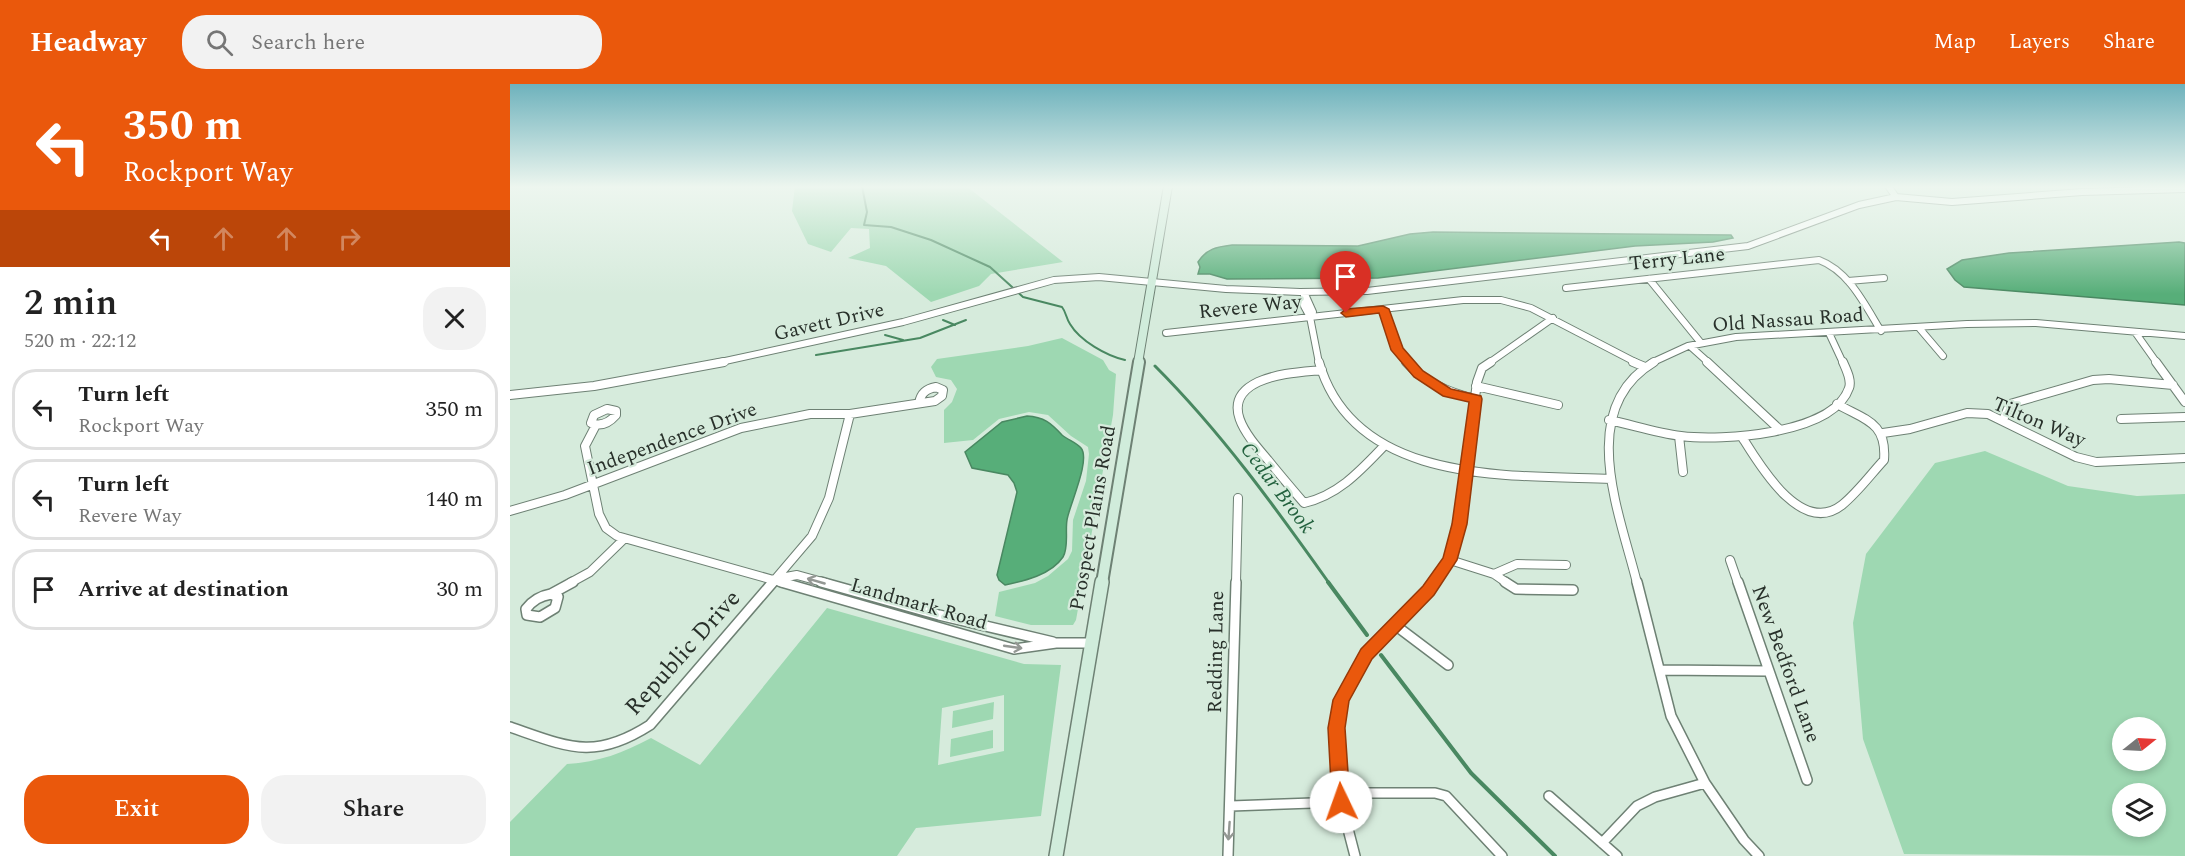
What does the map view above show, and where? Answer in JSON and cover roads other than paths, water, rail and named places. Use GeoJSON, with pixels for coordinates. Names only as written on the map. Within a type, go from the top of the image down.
{"type":"FeatureCollection","features":[{"type":"Feature","properties":{"kind":"street","name":"Prospect Plains Road"},"geometry":{"type":"LineString","coordinates":[[1056,856],[1162,222]]}},
{"type":"Feature","properties":{"kind":"street","name":"Gavett Drive"},"geometry":{"type":"LineString","coordinates":[[510,395],[594,386],[745,358],[892,325],[1060,279],[1080,277],[1226,289],[1304,292],[1367,291],[1748,246],[1813,222]]}},
{"type":"Feature","properties":{"kind":"street","name":"Terry Lane"},"geometry":{"type":"LineString","coordinates":[[1566,288],[1819,260],[1828,261],[1848,281]]}},
{"type":"Feature","properties":{"kind":"street"},"geometry":{"type":"LineString","coordinates":[[1881,330],[1848,281],[1884,278]]}},
{"type":"Feature","properties":{"kind":"street"},"geometry":{"type":"LineString","coordinates":[[1649,279],[1701,343]]}},
{"type":"Feature","properties":{"kind":"street"},"geometry":{"type":"LineString","coordinates":[[1304,292],[1312,312],[1310,317],[1322,370],[1332,395],[1352,421],[1385,445],[1412,457],[1467,473],[1611,479]]}},
{"type":"Feature","properties":{"kind":"street","name":"Revere Way"},"geometry":{"type":"LineString","coordinates":[[1166,333],[1488,298],[1522,303],[1645,368]]}},
{"type":"Feature","properties":{"kind":"street"},"geometry":{"type":"LineString","coordinates":[[1383,309],[1397,350],[1419,374],[1448,393],[1476,399]]}},
{"type":"Feature","properties":{"kind":"street"},"geometry":{"type":"LineString","coordinates":[[1355,856],[1341,797],[1337,728],[1341,700],[1366,654],[1429,591],[1450,560],[1457,538],[1467,473],[1476,386],[1482,368],[1553,318]]}},
{"type":"Feature","properties":{"kind":"street","name":"Old Nassau Road"},"geometry":{"type":"LineString","coordinates":[[1759,856],[1744,840],[1705,783],[1671,716],[1611,479],[1607,444],[1610,420],[1617,401],[1629,382],[1645,368],[1666,355],[1717,339],[2011,323],[2185,336]]}},
{"type":"Feature","properties":{"kind":"street"},"geometry":{"type":"LineString","coordinates":[[1920,329],[1943,356]]}},
{"type":"Feature","properties":{"kind":"street"},"geometry":{"type":"LineString","coordinates":[[2135,332],[2185,402]]}},
{"type":"Feature","properties":{"kind":"street"},"geometry":{"type":"LineString","coordinates":[[1610,420],[1679,436],[1712,439],[1742,437],[1816,419],[1837,404],[1849,388],[1848,375],[1829,333]]}},
{"type":"Feature","properties":{"kind":"street"},"geometry":{"type":"LineString","coordinates":[[1690,346],[1779,429]]}},
{"type":"Feature","properties":{"kind":"street"},"geometry":{"type":"LineString","coordinates":[[1322,370],[1265,378],[1244,392],[1236,408],[1243,430],[1304,502],[1320,499],[1347,483],[1385,445]]}},
{"type":"Feature","properties":{"kind":"street"},"geometry":{"type":"LineString","coordinates":[[2003,420],[2010,404],[2092,380],[2109,379],[2173,385]]}},
{"type":"Feature","properties":{"kind":"street"},"geometry":{"type":"LineString","coordinates":[[1476,386],[1558,405]]}},
{"type":"Feature","properties":{"kind":"street","name":"Independence Drive"},"geometry":{"type":"LineString","coordinates":[[510,511],[593,484],[741,428],[810,414],[850,414],[919,403]]}},
{"type":"Feature","properties":{"kind":"street"},"geometry":{"type":"LineString","coordinates":[[1742,437],[1773,486],[1789,500],[1820,513],[1832,511],[1841,506],[1884,460],[1883,433],[1867,420],[1837,404]]}},
{"type":"Feature","properties":{"kind":"street","name":"Tilton Way"},"geometry":{"type":"LineString","coordinates":[[1883,433],[1910,429],[1967,413],[1988,414],[2076,457],[2096,462],[2185,458]]}},
{"type":"Feature","properties":{"kind":"street","name":"Republic Drive"},"geometry":{"type":"LineString","coordinates":[[510,727],[581,750],[604,748],[634,736],[658,717],[812,536],[823,515],[850,414]]}},
{"type":"Feature","properties":{"kind":"street"},"geometry":{"type":"LineString","coordinates":[[2121,419],[2185,417]]}},
{"type":"Feature","properties":{"kind":"street","name":"Landmark Road"},"geometry":{"type":"LineString","coordinates":[[596,425],[585,447],[599,514],[606,528],[624,539],[776,579],[790,586],[1014,649],[1056,643],[1092,643]]}},
{"type":"Feature","properties":{"kind":"street"},"geometry":{"type":"LineString","coordinates":[[1679,436],[1683,472]]}},
{"type":"Feature","properties":{"kind":"street","name":"Redding Lane"},"geometry":{"type":"LineString","coordinates":[[1228,856],[1238,498]]}},
{"type":"Feature","properties":{"kind":"street"},"geometry":{"type":"LineString","coordinates":[[551,594],[590,572],[624,539]]}},
{"type":"Feature","properties":{"kind":"street"},"geometry":{"type":"LineString","coordinates":[[1450,560],[1494,574],[1516,589],[1573,590]]}},
{"type":"Feature","properties":{"kind":"street","name":"New Bedford Lane"},"geometry":{"type":"LineString","coordinates":[[1730,560],[1808,780]]}},
{"type":"Feature","properties":{"kind":"street"},"geometry":{"type":"LineString","coordinates":[[1494,574],[1516,564],[1566,565]]}},
{"type":"Feature","properties":{"kind":"street","name":"Landmark Road"},"geometry":{"type":"LineString","coordinates":[[776,579],[797,575],[939,615],[1056,643]]}},
{"type":"Feature","properties":{"kind":"street"},"geometry":{"type":"LineString","coordinates":[[1395,625],[1448,665]]}},
{"type":"Feature","properties":{"kind":"street"},"geometry":{"type":"LineString","coordinates":[[1660,670],[1769,671]]}},
{"type":"Feature","properties":{"kind":"street"},"geometry":{"type":"LineString","coordinates":[[1602,843],[1637,806],[1655,797],[1705,783]]}},
{"type":"Feature","properties":{"kind":"street"},"geometry":{"type":"LineString","coordinates":[[1231,806],[1341,797],[1435,793],[1446,796],[1502,856]]}},
{"type":"Feature","properties":{"kind":"street"},"geometry":{"type":"LineString","coordinates":[[1549,796],[1617,856]]}},
{"type":"Feature","properties":{"kind":"waterway","name":"Cedar Brook"},"geometry":{"type":"LineString","coordinates":[[865,222],[864,225],[891,227],[931,240],[990,267],[1023,297],[1062,307],[1074,330],[1087,342],[1110,355],[1125,360]]}},
{"type":"Feature","properties":{"kind":"waterway"},"geometry":{"type":"LineString","coordinates":[[943,320],[954,325]]}},
{"type":"Feature","properties":{"kind":"waterway"},"geometry":{"type":"LineString","coordinates":[[954,325],[966,320]]}},
{"type":"Feature","properties":{"kind":"waterway"},"geometry":{"type":"LineString","coordinates":[[816,355],[920,338],[954,325]]}},
{"type":"Feature","properties":{"kind":"waterway"},"geometry":{"type":"LineString","coordinates":[[885,335],[903,340]]}},
{"type":"Feature","properties":{"kind":"waterway","name":"Cedar Brook"},"geometry":{"type":"LineString","coordinates":[[1155,366],[1225,444],[1268,498],[1329,583]]}},
{"type":"Feature","properties":{"kind":"waterway","name":"Cedar Brook"},"geometry":{"type":"LineString","coordinates":[[1328,582],[1367,635]]}},
{"type":"Feature","properties":{"kind":"waterway","name":"Cedar Brook"},"geometry":{"type":"LineString","coordinates":[[1381,655],[1471,773],[1555,856]]}}]}
